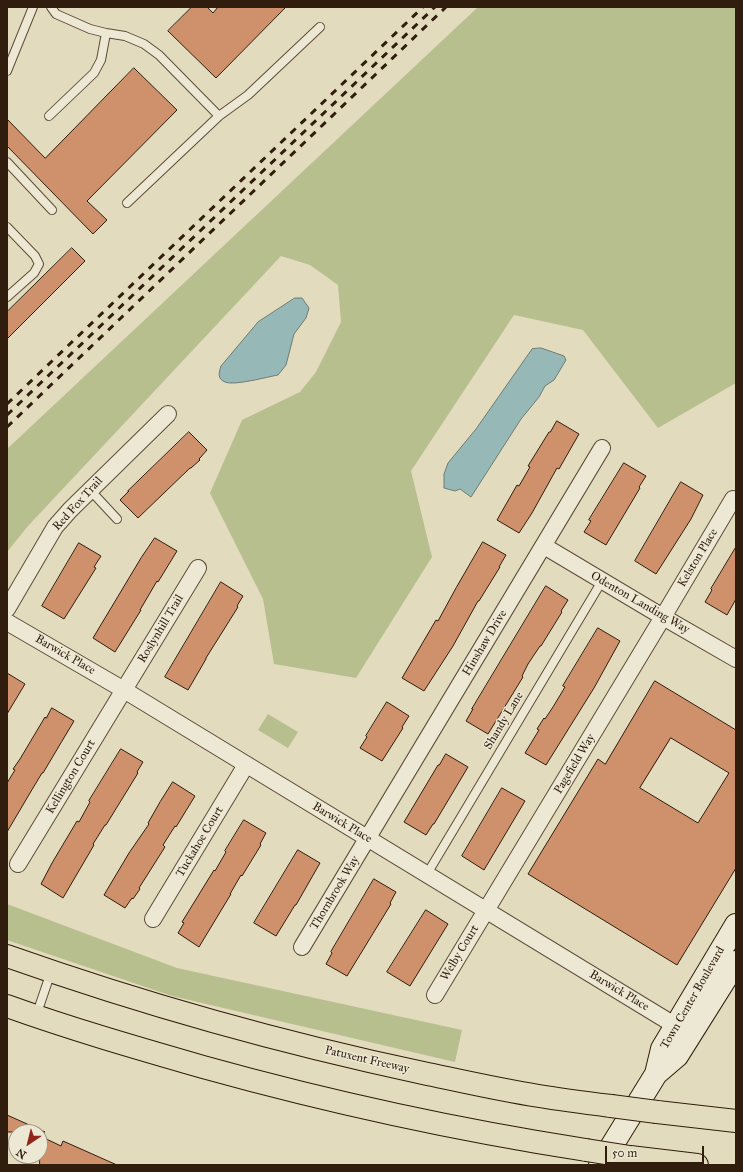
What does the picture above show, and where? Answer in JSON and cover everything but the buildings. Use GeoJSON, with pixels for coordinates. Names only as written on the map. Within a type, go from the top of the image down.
{"type":"FeatureCollection","features":[{"type":"Feature","properties":{"kind":"highway","name":"Patuxent Freeway"},"geometry":{"type":"LineString","coordinates":[[7,956],[179,1011],[279,1039],[374,1063],[538,1096],[736,1121]]}},
{"type":"Feature","properties":{"kind":"highway"},"geometry":{"type":"LineString","coordinates":[[7,1006],[156,1054],[362,1108],[523,1141],[593,1158],[630,1157],[697,1165]]}},
{"type":"Feature","properties":{"kind":"street","name":"Red Fox Trail"},"geometry":{"type":"LineString","coordinates":[[7,609],[55,527],[90,490],[168,414]]}},
{"type":"Feature","properties":{"kind":"street","name":"Hinshaw Drive"},"geometry":{"type":"LineString","coordinates":[[368,838],[602,448]]}},
{"type":"Feature","properties":{"kind":"street","name":"Kelston Place"},"geometry":{"type":"LineString","coordinates":[[663,618],[733,499]]}},
{"type":"Feature","properties":{"kind":"street","name":"Odenton Landing Way"},"geometry":{"type":"LineString","coordinates":[[544,546],[663,618],[736,658]]}},
{"type":"Feature","properties":{"kind":"street","name":"Roslynhill Trail"},"geometry":{"type":"LineString","coordinates":[[124,690],[198,568]]}},
{"type":"Feature","properties":{"kind":"street","name":"Pagefield Way"},"geometry":{"type":"LineString","coordinates":[[486,910],[663,618]]}},
{"type":"Feature","properties":{"kind":"street","name":"Barwick Place"},"geometry":{"type":"LineString","coordinates":[[7,622],[124,690],[676,1026]]}},
{"type":"Feature","properties":{"kind":"street","name":"Kellington Court"},"geometry":{"type":"LineString","coordinates":[[18,864],[124,690]]}},
{"type":"Feature","properties":{"kind":"street","name":"Tuckahoe Court"},"geometry":{"type":"LineString","coordinates":[[154,919],[246,765]]}},
{"type":"Feature","properties":{"kind":"street","name":"Thornbrook Way"},"geometry":{"type":"LineString","coordinates":[[302,947],[368,838]]}},
{"type":"Feature","properties":{"kind":"street","name":"Welby Court"},"geometry":{"type":"LineString","coordinates":[[435,995],[486,910]]}},
{"type":"Feature","properties":{"kind":"street","name":"Town Center Boulevard"},"geometry":{"type":"LineString","coordinates":[[656,1074],[662,1049],[736,925]]}},
{"type":"Feature","properties":{"kind":"street","name":"Town Center Boulevard"},"geometry":{"type":"LineString","coordinates":[[593,1158],[656,1074],[677,1056],[736,962]]}},
{"type":"Feature","properties":{"kind":"lane"},"geometry":{"type":"LineString","coordinates":[[7,71],[33,7]]}},
{"type":"Feature","properties":{"kind":"lane"},"geometry":{"type":"LineString","coordinates":[[51,7],[56,14],[90,29],[125,36],[144,44],[159,55],[219,116]]}},
{"type":"Feature","properties":{"kind":"lane"},"geometry":{"type":"LineString","coordinates":[[127,203],[219,116],[248,95],[320,27]]}},
{"type":"Feature","properties":{"kind":"lane"},"geometry":{"type":"LineString","coordinates":[[49,116],[94,73],[101,60],[106,33]]}},
{"type":"Feature","properties":{"kind":"lane"},"geometry":{"type":"LineString","coordinates":[[7,162],[52,210]]}},
{"type":"Feature","properties":{"kind":"lane"},"geometry":{"type":"LineString","coordinates":[[7,227],[35,256],[39,264],[34,273],[7,297]]}},
{"type":"Feature","properties":{"kind":"lane"},"geometry":{"type":"LineString","coordinates":[[90,490],[117,519]]}},
{"type":"Feature","properties":{"kind":"lane","name":"Shandy Lane"},"geometry":{"type":"LineString","coordinates":[[427,874],[602,581]]}},
{"type":"Feature","properties":{"kind":"lane"},"geometry":{"type":"LineString","coordinates":[[36,1016],[51,971]]}},
{"type":"Feature","properties":{"kind":"green space"},"geometry":{"type":"Polygon","coordinates":[[[478,7],[736,7],[736,383],[658,428],[583,330],[514,315],[411,471],[432,557],[356,678],[274,664],[263,599],[210,493],[242,420],[300,392],[316,372],[341,322],[338,285],[310,265],[281,256],[28,526],[7,552],[7,449],[478,7]]]}},
{"type":"Feature","properties":{"kind":"green space"},"geometry":{"type":"Polygon","coordinates":[[[268,714],[298,732],[288,748],[258,730],[268,714]]]}},
{"type":"Feature","properties":{"kind":"green space"},"geometry":{"type":"Polygon","coordinates":[[[7,904],[177,968],[462,1030],[455,1062],[172,996],[7,940],[7,904]]]}},
{"type":"Feature","properties":{"kind":"water"},"geometry":{"type":"Polygon","coordinates":[[[295,298],[302,298],[309,308],[306,318],[294,334],[286,365],[278,375],[236,383],[222,381],[219,375],[221,366],[258,322],[295,298]]]}},
{"type":"Feature","properties":{"kind":"water"},"geometry":{"type":"Polygon","coordinates":[[[541,348],[564,356],[566,360],[554,380],[545,386],[539,397],[521,419],[471,497],[460,489],[455,491],[444,488],[444,474],[448,463],[476,429],[532,349],[541,348]]]}},
{"type":"Feature","properties":{"kind":"railway"},"geometry":{"type":"LineString","coordinates":[[7,404],[423,7]]}},
{"type":"Feature","properties":{"kind":"railway"},"geometry":{"type":"LineString","coordinates":[[7,415],[435,7]]}},
{"type":"Feature","properties":{"kind":"railway"},"geometry":{"type":"LineString","coordinates":[[7,427],[446,7]]}}]}
